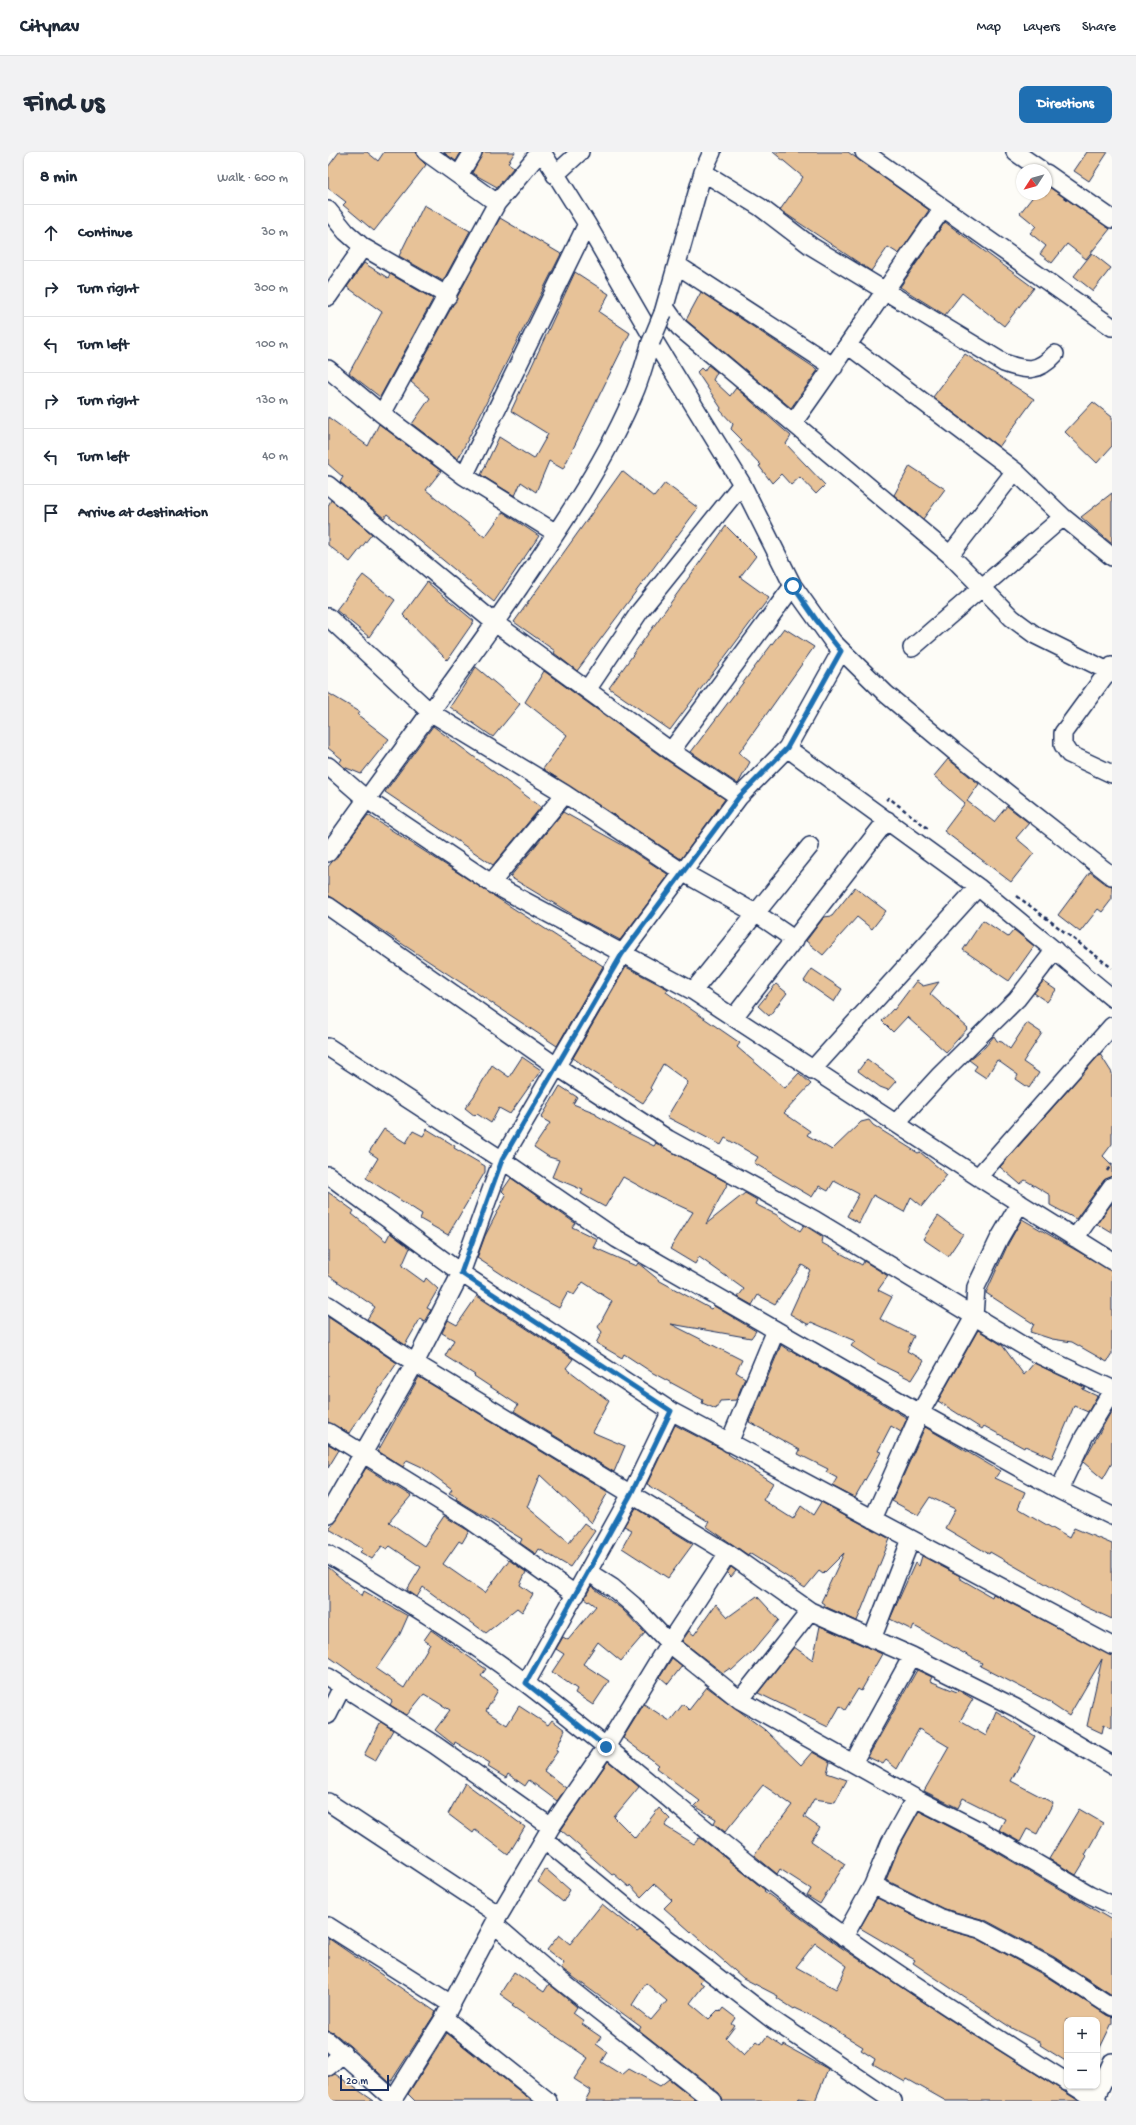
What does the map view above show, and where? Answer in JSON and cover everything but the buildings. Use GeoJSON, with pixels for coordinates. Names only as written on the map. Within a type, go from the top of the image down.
{"type":"FeatureCollection","features":[{"type":"Feature","properties":{"kind":"street"},"geometry":{"type":"LineString","coordinates":[[426,152],[497,203]]}},
{"type":"Feature","properties":{"kind":"street"},"geometry":{"type":"LineString","coordinates":[[458,175],[473,152]]}},
{"type":"Feature","properties":{"kind":"street"},"geometry":{"type":"LineString","coordinates":[[382,414],[448,296],[497,203],[541,152],[587,224],[658,347],[742,484],[793,586],[817,621],[841,651],[886,694],[948,746],[1112,876]]}},
{"type":"Feature","properties":{"kind":"street"},"geometry":{"type":"LineString","coordinates":[[556,175],[580,152]]}},
{"type":"Feature","properties":{"kind":"street"},"geometry":{"type":"LineString","coordinates":[[328,853],[495,623],[556,533],[592,476],[636,389],[651,342],[664,310],[703,172],[712,152]]}},
{"type":"Feature","properties":{"kind":"street"},"geometry":{"type":"LineString","coordinates":[[864,152],[1112,327]]}},
{"type":"Feature","properties":{"kind":"street"},"geometry":{"type":"LineString","coordinates":[[1015,152],[1032,164]]}},
{"type":"Feature","properties":{"kind":"street"},"geometry":{"type":"LineString","coordinates":[[703,172],[760,207],[811,246],[1004,363],[1020,369],[1038,368],[1048,362],[1055,354]]}},
{"type":"Feature","properties":{"kind":"street"},"geometry":{"type":"LineString","coordinates":[[1052,178],[1112,219]]}},
{"type":"Feature","properties":{"kind":"street"},"geometry":{"type":"LineString","coordinates":[[793,423],[849,346],[884,290],[943,208]]}},
{"type":"Feature","properties":{"kind":"street"},"geometry":{"type":"LineString","coordinates":[[328,210],[346,232],[363,247],[448,296]]}},
{"type":"Feature","properties":{"kind":"street"},"geometry":{"type":"LineString","coordinates":[[464,476],[587,224]]}},
{"type":"Feature","properties":{"kind":"street"},"geometry":{"type":"LineString","coordinates":[[328,296],[363,247]]}},
{"type":"Feature","properties":{"kind":"street"},"geometry":{"type":"LineString","coordinates":[[677,265],[834,367]]}},
{"type":"Feature","properties":{"kind":"street"},"geometry":{"type":"LineString","coordinates":[[664,310],[679,327],[950,555],[1012,618],[1035,635],[1111,670],[1063,733],[1063,745],[1069,754],[1112,774]]}},
{"type":"Feature","properties":{"kind":"street"},"geometry":{"type":"LineString","coordinates":[[849,346],[1015,471],[1063,517],[1112,556]]}},
{"type":"Feature","properties":{"kind":"street"},"geometry":{"type":"LineString","coordinates":[[328,369],[382,414],[464,476],[556,533]]}},
{"type":"Feature","properties":{"kind":"street"},"geometry":{"type":"LineString","coordinates":[[950,555],[1015,471]]}},
{"type":"Feature","properties":{"kind":"street"},"geometry":{"type":"LineString","coordinates":[[587,690],[640,611],[742,484]]}},
{"type":"Feature","properties":{"kind":"street"},"geometry":{"type":"LineString","coordinates":[[328,485],[495,623],[671,751],[739,797]]}},
{"type":"Feature","properties":{"kind":"street"},"geometry":{"type":"LineString","coordinates":[[912,648],[1063,517]]}},
{"type":"Feature","properties":{"kind":"street"},"geometry":{"type":"LineString","coordinates":[[671,751],[793,586]]}},
{"type":"Feature","properties":{"kind":"street"},"geometry":{"type":"LineString","coordinates":[[328,617],[430,712],[564,794],[684,873],[757,914],[795,940]]}},
{"type":"Feature","properties":{"kind":"street"},"geometry":{"type":"LineString","coordinates":[[328,1514],[415,1362],[461,1273],[502,1160],[622,954],[684,873],[739,797],[787,748],[841,651]]}},
{"type":"Feature","properties":{"kind":"street"},"geometry":{"type":"LineString","coordinates":[[787,748],[978,887],[1112,998]]}},
{"type":"Feature","properties":{"kind":"street"},"geometry":{"type":"LineString","coordinates":[[328,766],[366,799],[491,883],[693,991],[978,1177],[1112,1261]]}},
{"type":"Feature","properties":{"kind":"street"},"geometry":{"type":"LineString","coordinates":[[491,883],[564,794]]}},
{"type":"Feature","properties":{"kind":"street"},"geometry":{"type":"LineString","coordinates":[[734,1017],[887,820]]}},
{"type":"Feature","properties":{"kind":"street"},"geometry":{"type":"LineString","coordinates":[[693,991],[757,914],[810,846]]}},
{"type":"Feature","properties":{"kind":"street"},"geometry":{"type":"LineString","coordinates":[[812,1070],[978,887]]}},
{"type":"Feature","properties":{"kind":"street"},"geometry":{"type":"LineString","coordinates":[[328,906],[556,1066],[668,1139],[815,1220],[974,1317],[1035,1352],[1112,1390],[1084,1437],[1059,1490]]}},
{"type":"Feature","properties":{"kind":"street"},"geometry":{"type":"LineString","coordinates":[[896,1123],[940,1075],[1017,999],[1055,950]]}},
{"type":"Feature","properties":{"kind":"street"},"geometry":{"type":"LineString","coordinates":[[978,1177],[1112,1026]]}},
{"type":"Feature","properties":{"kind":"street"},"geometry":{"type":"LineString","coordinates":[[328,1047],[502,1160],[618,1239],[920,1413],[1059,1490],[1112,1516]]}},
{"type":"Feature","properties":{"kind":"street"},"geometry":{"type":"LineString","coordinates":[[328,1175],[461,1273],[671,1411],[1112,1646]]}},
{"type":"Feature","properties":{"kind":"street"},"geometry":{"type":"LineString","coordinates":[[1075,1238],[1108,1180]]}},
{"type":"Feature","properties":{"kind":"street"},"geometry":{"type":"LineString","coordinates":[[873,1519],[920,1413],[974,1317],[976,1287],[999,1238],[1020,1203]]}},
{"type":"Feature","properties":{"kind":"street"},"geometry":{"type":"LineString","coordinates":[[328,1305],[415,1362],[728,1554],[810,1611],[912,1656],[1016,1708],[1112,1765]]}},
{"type":"Feature","properties":{"kind":"street"},"geometry":{"type":"LineString","coordinates":[[729,1443],[776,1330]]}},
{"type":"Feature","properties":{"kind":"street"},"geometry":{"type":"LineString","coordinates":[[526,1683],[631,1494],[671,1411]]}},
{"type":"Feature","properties":{"kind":"street"},"geometry":{"type":"LineString","coordinates":[[328,1432],[470,1519],[576,1594]]}},
{"type":"Feature","properties":{"kind":"street"},"geometry":{"type":"LineString","coordinates":[[872,1639],[911,1539]]}},
{"type":"Feature","properties":{"kind":"street"},"geometry":{"type":"LineString","coordinates":[[328,1554],[429,1616],[526,1683],[740,1856],[844,1937],[972,2023],[1064,2080]]}},
{"type":"Feature","properties":{"kind":"street"},"geometry":{"type":"LineString","coordinates":[[328,2040],[392,2100],[447,2011],[497,1920],[548,1833],[606,1747],[669,1643],[728,1554]]}},
{"type":"Feature","properties":{"kind":"street"},"geometry":{"type":"LineString","coordinates":[[588,1572],[613,1588],[634,1605],[669,1643],[740,1700],[915,1798],[986,1834],[1112,1906]]}},
{"type":"Feature","properties":{"kind":"street"},"geometry":{"type":"LineString","coordinates":[[740,1700],[810,1611]]}},
{"type":"Feature","properties":{"kind":"street"},"geometry":{"type":"LineString","coordinates":[[853,1763],[912,1656]]}},
{"type":"Feature","properties":{"kind":"street"},"geometry":{"type":"LineString","coordinates":[[328,1677],[435,1745],[548,1833],[630,1910],[773,2020],[893,2101]]}},
{"type":"Feature","properties":{"kind":"street"},"geometry":{"type":"LineString","coordinates":[[328,1715],[342,1687]]}},
{"type":"Feature","properties":{"kind":"street"},"geometry":{"type":"LineString","coordinates":[[844,1937],[873,1885],[890,1843],[915,1798]]}},
{"type":"Feature","properties":{"kind":"street"},"geometry":{"type":"LineString","coordinates":[[328,1802],[497,1920],[547,1970],[712,2101]]}},
{"type":"Feature","properties":{"kind":"street"},"geometry":{"type":"LineString","coordinates":[[873,1885],[940,1918],[980,1929],[1049,1966],[1112,2006]]}},
{"type":"Feature","properties":{"kind":"street"},"geometry":{"type":"LineString","coordinates":[[328,1926],[447,2011],[548,2101]]}},
{"type":"Feature","properties":{"kind":"street"},"geometry":{"type":"LineString","coordinates":[[328,2066],[343,2053]]}},
{"type":"Feature","properties":{"kind":"street"},"geometry":{"type":"LineString","coordinates":[[1079,2089],[1096,2100],[1112,2062]]}},
{"type":"Feature","properties":{"kind":"path"},"geometry":{"type":"LineString","coordinates":[[1108,1180],[1112,1163]]}},
{"type":"Feature","properties":{"kind":"route"},"geometry":{"type":"LineString","coordinates":[[606,1747],[526,1683],[631,1494],[671,1411],[461,1273],[502,1160],[526,1122],[556,1066],[622,954],[684,873],[739,797],[787,748],[841,651],[817,621],[793,586]]}}]}
